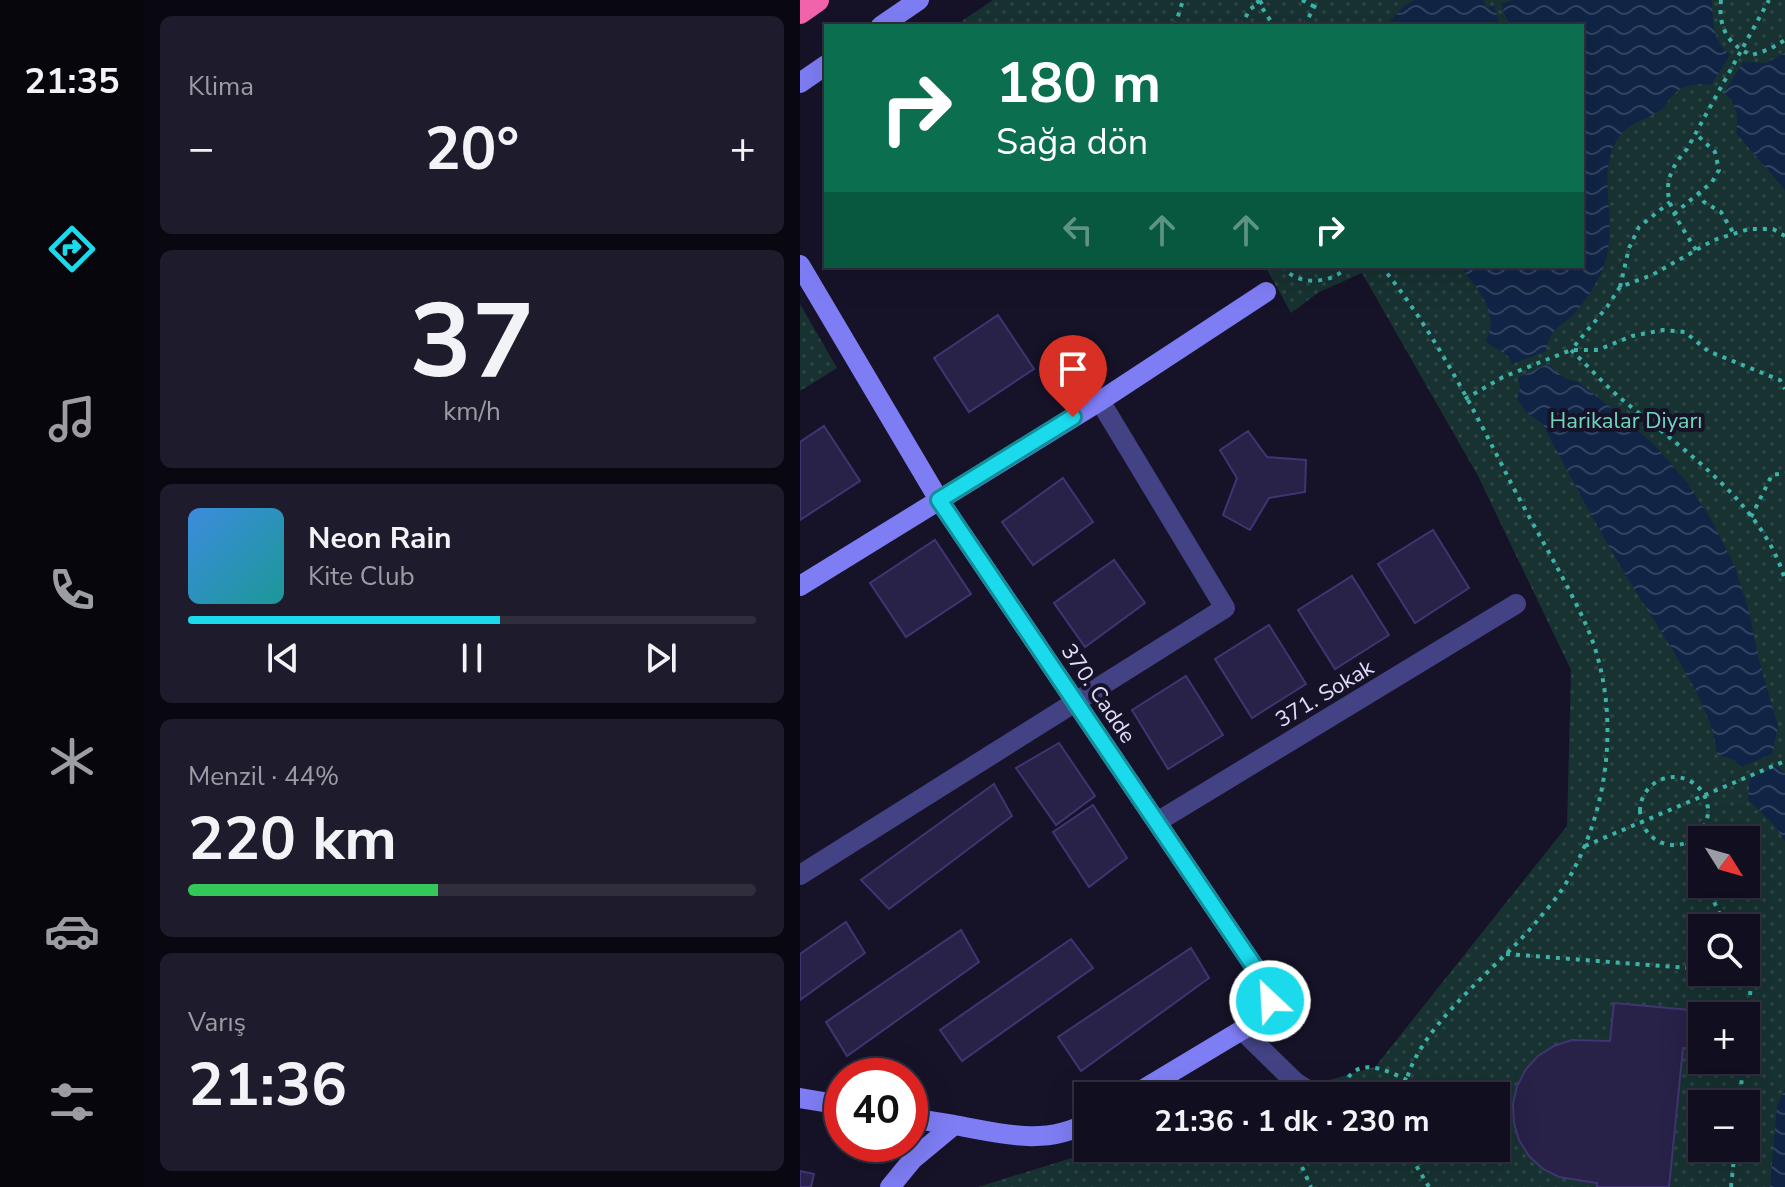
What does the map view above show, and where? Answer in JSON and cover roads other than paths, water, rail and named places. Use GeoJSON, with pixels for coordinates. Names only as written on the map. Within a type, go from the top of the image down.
{"type":"FeatureCollection","features":[{"type":"Feature","properties":{"kind":"highway"},"geometry":{"type":"LineString","coordinates":[[800,12],[817,0]]}},
{"type":"Feature","properties":{"kind":"street"},"geometry":{"type":"LineString","coordinates":[[884,24],[919,0]]}},
{"type":"Feature","properties":{"kind":"street"},"geometry":{"type":"LineString","coordinates":[[800,83],[824,66]]}},
{"type":"Feature","properties":{"kind":"street","name":"370. Cadde"},"geometry":{"type":"LineString","coordinates":[[800,265],[939,500],[1266,984],[1270,1001],[1262,1018],[1155,1082]]}},
{"type":"Feature","properties":{"kind":"street"},"geometry":{"type":"LineString","coordinates":[[800,586],[1100,401],[1266,292]]}},
{"type":"Feature","properties":{"kind":"street"},"geometry":{"type":"LineString","coordinates":[[800,875],[1225,608],[1100,401]]}},
{"type":"Feature","properties":{"kind":"street","name":"371. Sokak"},"geometry":{"type":"LineString","coordinates":[[1157,822],[1516,604]]}},
{"type":"Feature","properties":{"kind":"street"},"geometry":{"type":"LineString","coordinates":[[1242,1030],[1295,1082]]}},
{"type":"Feature","properties":{"kind":"street"},"geometry":{"type":"LineString","coordinates":[[800,1098],[824,1102]]}},
{"type":"Feature","properties":{"kind":"street"},"geometry":{"type":"LineString","coordinates":[[928,1121],[1021,1137],[1051,1136],[1074,1129]]}},
{"type":"Feature","properties":{"kind":"street"},"geometry":{"type":"LineString","coordinates":[[890,1187],[913,1159],[954,1125]]}},
{"type":"Feature","properties":{"kind":"water"},"geometry":{"type":"Polygon","coordinates":[[[1414,0],[1484,0],[1486,8],[1494,6],[1499,24],[1388,24],[1414,0]]]}},
{"type":"Feature","properties":{"kind":"water"},"geometry":{"type":"Polygon","coordinates":[[[1512,0],[1712,0],[1717,37],[1730,55],[1711,85],[1699,84],[1682,89],[1672,96],[1663,109],[1624,131],[1614,145],[1607,179],[1609,236],[1601,273],[1573,315],[1554,331],[1546,351],[1512,364],[1508,356],[1485,341],[1489,331],[1489,311],[1479,291],[1461,268],[1584,268],[1584,24],[1508,24],[1501,4],[1512,0]]]}},
{"type":"Feature","properties":{"kind":"water"},"geometry":{"type":"Polygon","coordinates":[[[1785,53],[1785,190],[1736,133],[1736,111],[1724,93],[1743,62],[1766,63],[1785,53]]]}},
{"type":"Feature","properties":{"kind":"water"},"geometry":{"type":"Polygon","coordinates":[[[1548,364],[1566,379],[1578,382],[1627,420],[1659,450],[1688,484],[1713,523],[1735,567],[1749,612],[1778,726],[1772,754],[1741,767],[1734,760],[1717,754],[1714,734],[1705,711],[1680,662],[1614,556],[1542,423],[1527,413],[1517,399],[1520,389],[1518,378],[1548,364]]]}},
{"type":"Feature","properties":{"kind":"water"},"geometry":{"type":"Polygon","coordinates":[[[1777,766],[1785,773],[1785,841],[1772,822],[1748,800],[1750,778],[1777,766]]]}},
{"type":"Feature","properties":{"kind":"water"},"geometry":{"type":"Polygon","coordinates":[[[1785,1088],[1785,1187],[1770,1187],[1777,1107],[1785,1088]]]}},
{"type":"Feature","properties":{"kind":"park label","name":"Harikalar Diyarı"},"geometry":{"type":"Point","coordinates":[1626,420]}}]}
